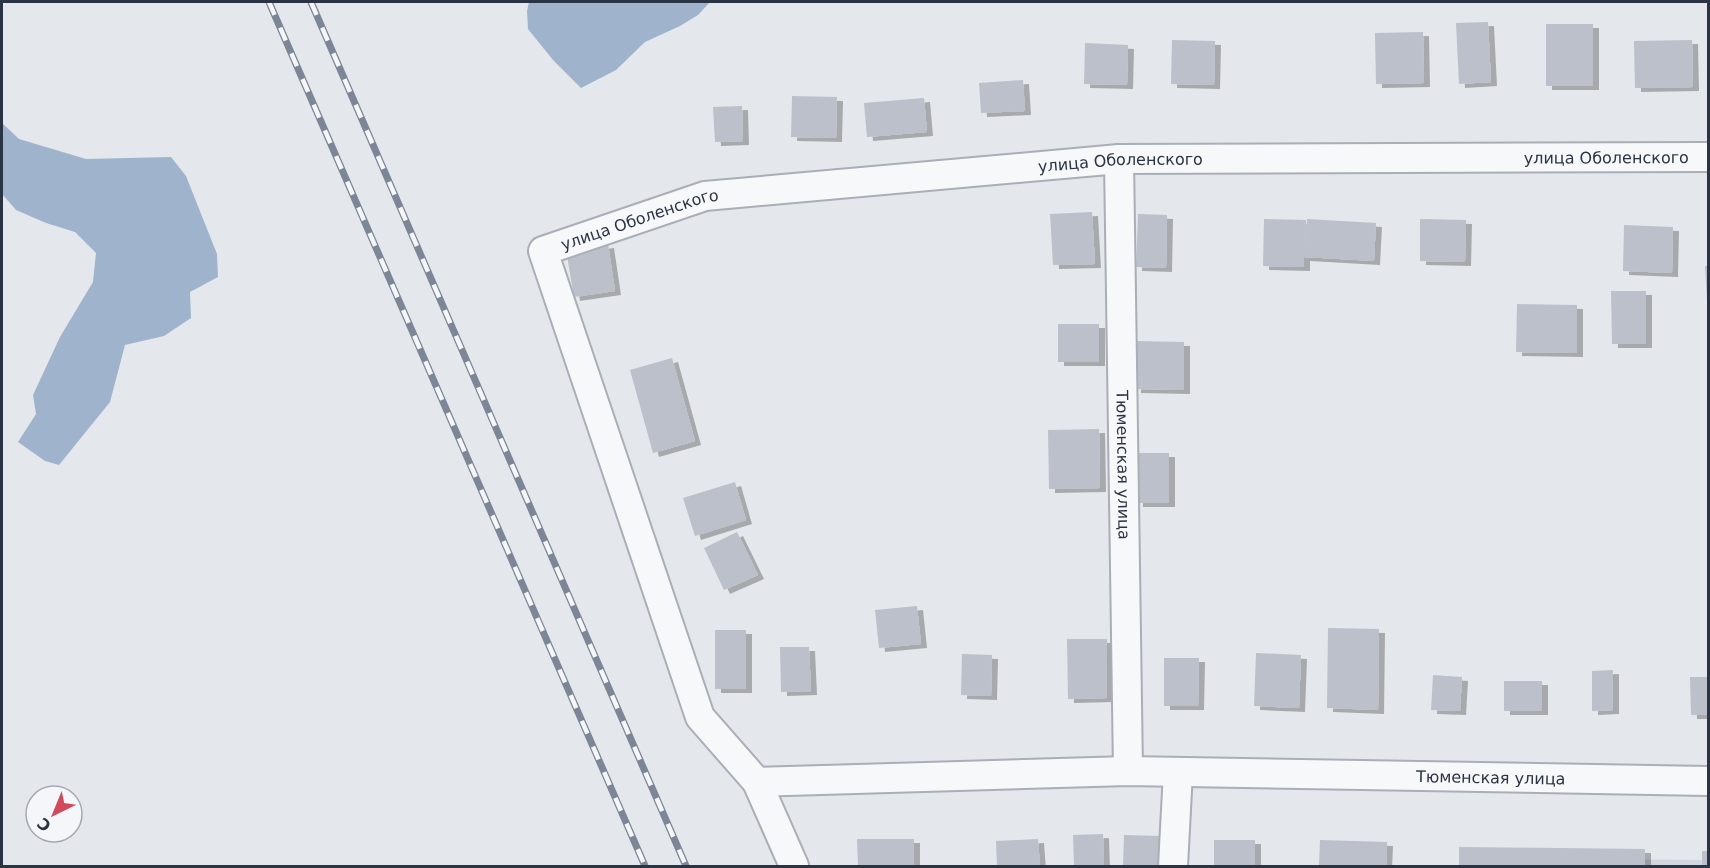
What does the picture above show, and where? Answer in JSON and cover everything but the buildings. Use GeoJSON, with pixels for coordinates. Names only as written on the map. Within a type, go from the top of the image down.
{"type":"FeatureCollection","features":[{"type":"Feature","properties":{"kind":"street","name":"улица Оболенского"},"geometry":{"type":"LineString","coordinates":[[757,782],[700,717],[543,250],[705,196],[1119,159],[1708,157]]}},
{"type":"Feature","properties":{"kind":"street","name":"Тюменская улица"},"geometry":{"type":"LineString","coordinates":[[1119,159],[1128,771]]}},
{"type":"Feature","properties":{"kind":"street","name":"Тюменская улица"},"geometry":{"type":"LineString","coordinates":[[757,782],[1128,771],[1708,781]]}},
{"type":"Feature","properties":{"kind":"street"},"geometry":{"type":"LineString","coordinates":[[1173,867],[1178,772]]}},
{"type":"Feature","properties":{"kind":"street"},"geometry":{"type":"LineString","coordinates":[[757,782],[794,867]]}},
{"type":"Feature","properties":{"kind":"shaded area"},"geometry":{"type":"Polygon","coordinates":[[[1479,858],[1708,860],[1708,866],[1479,866],[1479,858]]]}},
{"type":"Feature","properties":{"kind":"water"},"geometry":{"type":"Polygon","coordinates":[[[529,2],[710,2],[698,15],[645,42],[616,70],[581,88],[553,60],[528,29],[529,2]]]}},
{"type":"Feature","properties":{"kind":"water"},"geometry":{"type":"Polygon","coordinates":[[[2,123],[19,139],[86,159],[171,157],[186,176],[217,254],[218,277],[190,292],[191,318],[164,336],[125,345],[110,402],[59,465],[45,461],[18,442],[36,414],[33,395],[60,337],[93,282],[96,253],[75,232],[16,210],[2,194],[2,123]]]}},
{"type":"Feature","properties":{"kind":"railway"},"geometry":{"type":"LineString","coordinates":[[269,2],[645,866]]}},
{"type":"Feature","properties":{"kind":"railway"},"geometry":{"type":"LineString","coordinates":[[311,2],[686,866]]}}]}
